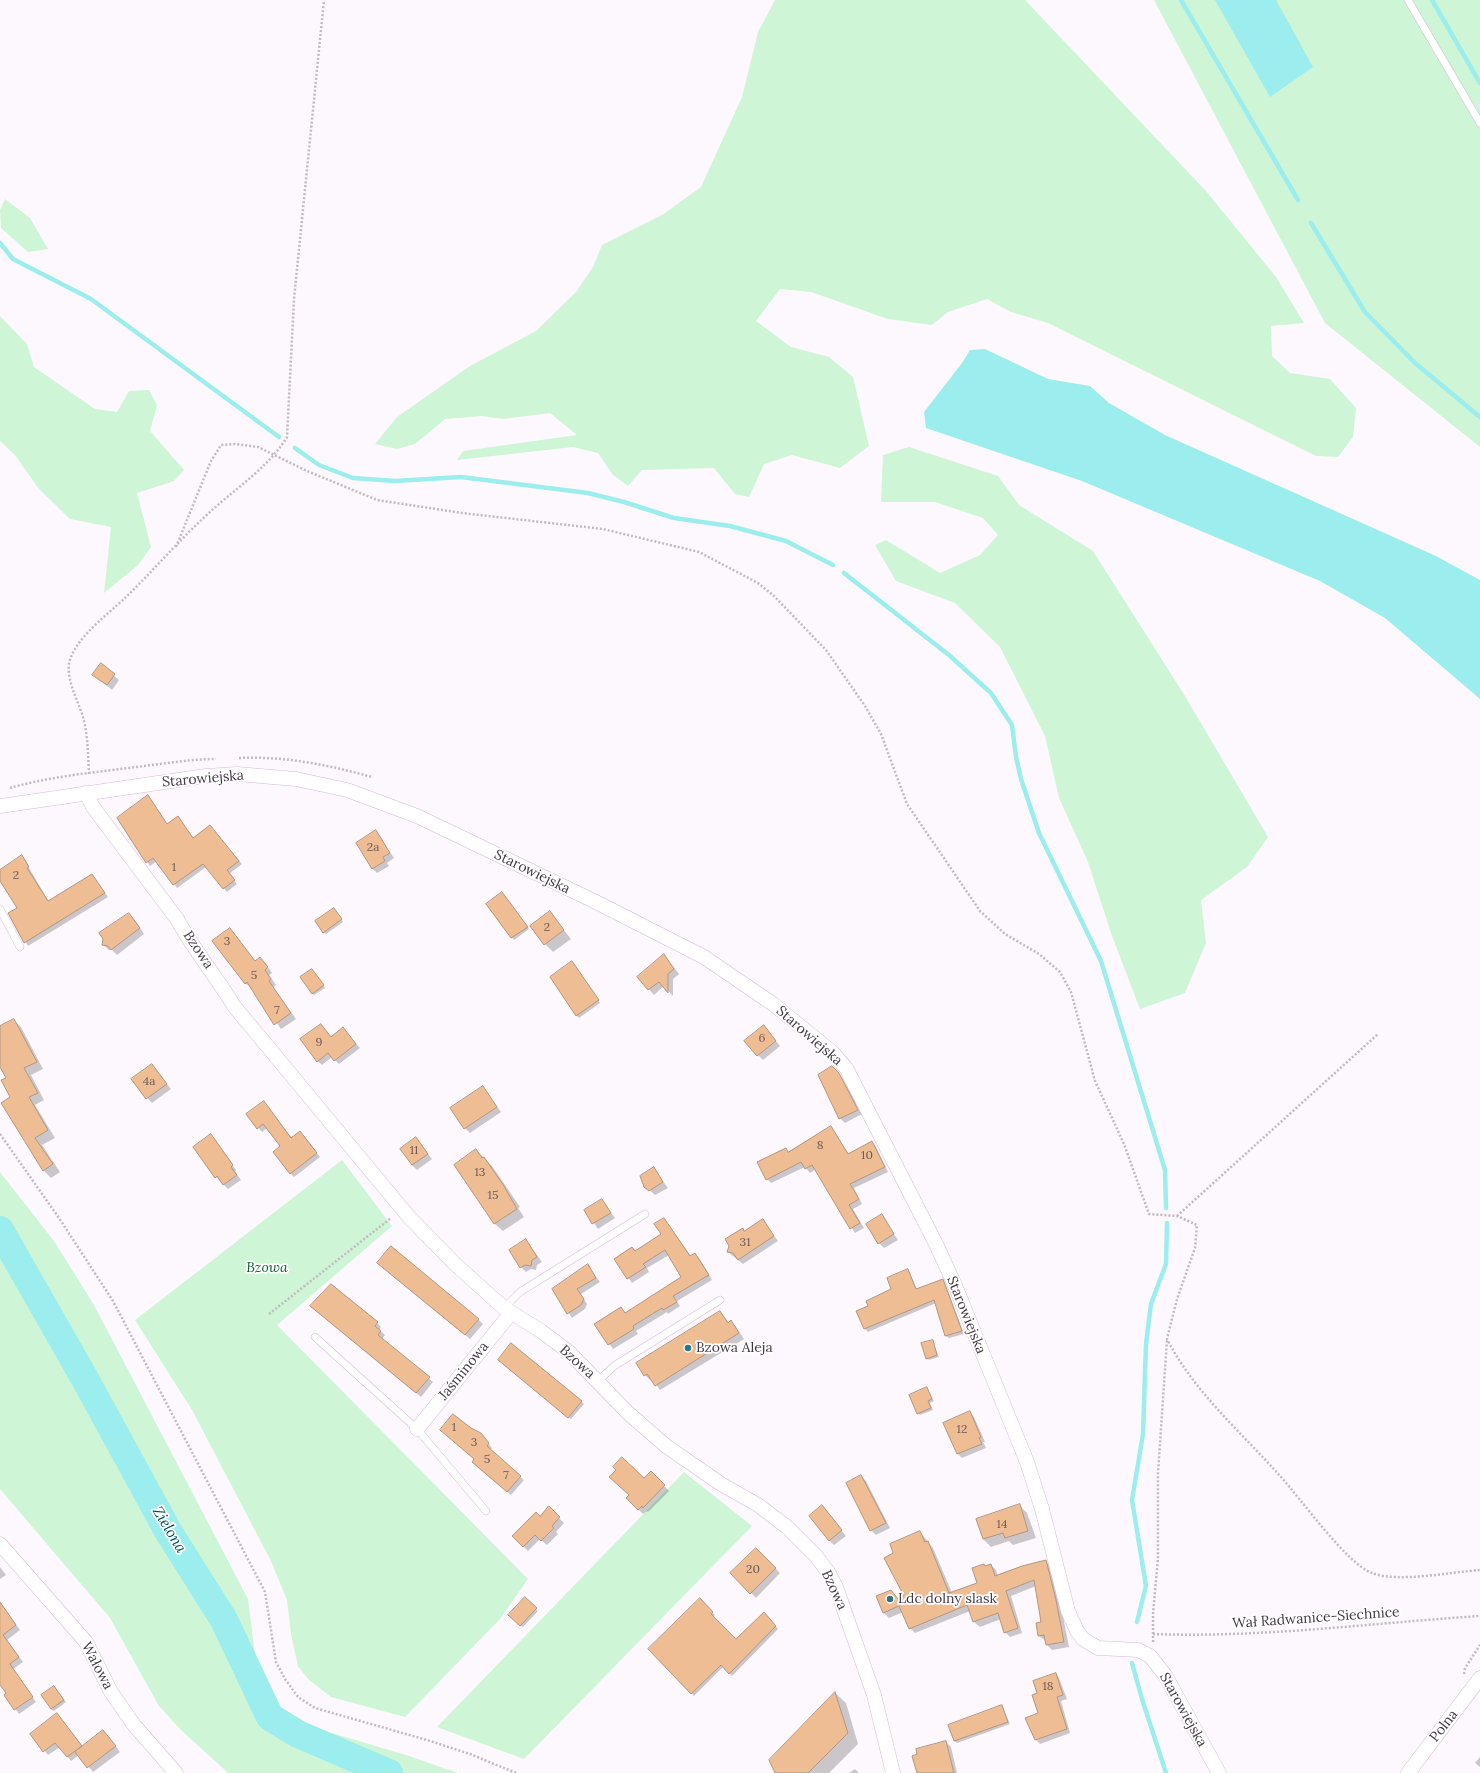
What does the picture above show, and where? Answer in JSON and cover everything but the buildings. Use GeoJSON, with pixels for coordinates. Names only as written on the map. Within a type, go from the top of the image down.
{"type":"FeatureCollection","features":[{"type":"Feature","properties":{"kind":"street","name":"Starowiejska"},"geometry":{"type":"LineString","coordinates":[[0,806],[206,776],[237,774],[296,779],[347,790],[417,816],[598,903],[704,958],[773,1004],[832,1052],[849,1075],[936,1244],[954,1283],[1027,1462],[1042,1509],[1068,1611],[1077,1631],[1083,1639],[1098,1648],[1138,1650],[1150,1656],[1166,1674],[1219,1773]]}},
{"type":"Feature","properties":{"kind":"street","name":"Bzowa"},"geometry":{"type":"LineString","coordinates":[[86,793],[93,808],[177,919],[187,938],[217,978],[234,1006],[403,1209],[455,1264],[507,1310],[541,1331],[569,1352],[627,1412],[666,1446],[721,1484],[758,1505],[787,1527],[816,1556],[828,1572],[836,1587],[874,1695],[893,1773]]}},
{"type":"Feature","properties":{"kind":"street","name":"Jaśminowa"},"geometry":{"type":"LineString","coordinates":[[417,1429],[507,1310]]}},
{"type":"Feature","properties":{"kind":"street","name":"Wałowa"},"geometry":{"type":"LineString","coordinates":[[0,1544],[86,1642],[111,1692],[134,1725],[176,1773]]}},
{"type":"Feature","properties":{"kind":"street","name":"Polna"},"geometry":{"type":"LineString","coordinates":[[1408,1773],[1480,1678]]}},
{"type":"Feature","properties":{"kind":"lane"},"geometry":{"type":"LineString","coordinates":[[1408,0],[1480,123]]}},
{"type":"Feature","properties":{"kind":"lane"},"geometry":{"type":"LineString","coordinates":[[0,910],[20,947]]}},
{"type":"Feature","properties":{"kind":"lane"},"geometry":{"type":"LineString","coordinates":[[507,1310],[520,1292],[645,1214]]}},
{"type":"Feature","properties":{"kind":"lane"},"geometry":{"type":"LineString","coordinates":[[598,1381],[614,1366],[720,1300]]}},
{"type":"Feature","properties":{"kind":"lane"},"geometry":{"type":"LineString","coordinates":[[315,1337],[417,1429],[486,1511]]}},
{"type":"Feature","properties":{"kind":"path"},"geometry":{"type":"LineString","coordinates":[[90,774],[87,738],[83,717],[70,684],[69,664],[80,641],[209,513],[273,456],[287,436],[294,299],[324,0]]}},
{"type":"Feature","properties":{"kind":"path"},"geometry":{"type":"LineString","coordinates":[[176,547],[211,461],[221,445],[235,444],[258,447],[273,456],[377,500],[462,513],[603,529],[698,552],[758,583],[773,595],[826,650],[865,706],[881,734],[907,804],[980,911],[1005,934],[1039,954],[1060,972],[1071,992],[1095,1081],[1124,1144],[1150,1214],[1177,1216],[1197,1225],[1195,1248],[1177,1299],[1167,1339],[1175,1355],[1201,1390],[1282,1477],[1336,1542],[1363,1570],[1390,1578],[1480,1570]]}},
{"type":"Feature","properties":{"kind":"path"},"geometry":{"type":"LineString","coordinates":[[1177,1216],[1378,1034]]}},
{"type":"Feature","properties":{"kind":"path"},"geometry":{"type":"LineString","coordinates":[[0,1134],[59,1218],[117,1307],[265,1592],[276,1662],[285,1679],[298,1697],[314,1708],[427,1740],[470,1754],[516,1773]]}},
{"type":"Feature","properties":{"kind":"path"},"geometry":{"type":"LineString","coordinates":[[269,1314],[403,1209]]}},
{"type":"Feature","properties":{"kind":"path","name":"Wał Radwanice-Siechnice"},"geometry":{"type":"LineString","coordinates":[[1167,1339],[1158,1473],[1158,1558],[1153,1614],[1153,1635],[1195,1636],[1249,1634],[1480,1616]]}},
{"type":"Feature","properties":{"kind":"green space"},"geometry":{"type":"Polygon","coordinates":[[[775,0],[1025,0],[1206,191],[1276,277],[1304,323],[1271,326],[1272,356],[1290,373],[1330,379],[1356,408],[1353,437],[1338,457],[1316,456],[1048,323],[1011,312],[987,299],[948,312],[932,325],[888,319],[811,292],[780,289],[756,321],[791,347],[829,357],[853,377],[869,446],[840,468],[792,455],[764,464],[749,497],[735,494],[714,468],[642,470],[628,486],[613,475],[598,453],[573,447],[457,460],[463,451],[577,435],[550,413],[503,419],[482,416],[445,419],[415,444],[397,449],[375,444],[397,417],[470,366],[536,331],[576,292],[593,267],[602,245],[662,215],[701,187],[742,97],[758,32],[775,0]]]}},
{"type":"Feature","properties":{"kind":"green space"},"geometry":{"type":"Polygon","coordinates":[[[1154,0],[1480,0],[1480,447],[1325,323],[1154,0]]]}},
{"type":"Feature","properties":{"kind":"green space"},"geometry":{"type":"Polygon","coordinates":[[[5,199],[30,218],[48,249],[28,252],[1,228],[0,210],[5,199]]]}},
{"type":"Feature","properties":{"kind":"green space"},"geometry":{"type":"Polygon","coordinates":[[[0,316],[27,344],[34,367],[95,409],[117,412],[129,391],[149,390],[157,405],[150,431],[184,470],[174,481],[137,493],[151,547],[138,565],[104,593],[111,527],[70,519],[39,489],[15,455],[0,441],[0,316]]]}},
{"type":"Feature","properties":{"kind":"green space"},"geometry":{"type":"Polygon","coordinates":[[[909,447],[998,476],[1019,505],[1093,551],[1185,696],[1268,837],[1247,867],[1201,900],[1206,943],[1185,993],[1140,1009],[1112,936],[1088,862],[1059,798],[1045,736],[1000,647],[955,603],[896,581],[875,545],[886,540],[940,573],[980,555],[998,535],[983,518],[935,502],[881,502],[883,455],[909,447]]]}},
{"type":"Feature","properties":{"kind":"green space"},"geometry":{"type":"Polygon","coordinates":[[[342,1160],[392,1226],[277,1325],[528,1579],[500,1619],[405,1717],[331,1697],[309,1680],[298,1666],[291,1634],[287,1600],[271,1561],[192,1410],[135,1320],[342,1160]]]}},
{"type":"Feature","properties":{"kind":"green space"},"geometry":{"type":"Polygon","coordinates":[[[0,1172],[54,1241],[94,1305],[248,1599],[256,1664],[264,1686],[282,1711],[305,1725],[406,1755],[458,1773],[228,1773],[181,1730],[159,1706],[110,1618],[0,1489],[0,1172]]]}},
{"type":"Feature","properties":{"kind":"green space"},"geometry":{"type":"Polygon","coordinates":[[[684,1472],[752,1526],[524,1759],[437,1727],[684,1472]]]}},
{"type":"Feature","properties":{"kind":"water"},"geometry":{"type":"Polygon","coordinates":[[[1215,0],[1276,0],[1313,67],[1270,97],[1215,0]]]}},
{"type":"Feature","properties":{"kind":"water"},"geometry":{"type":"Polygon","coordinates":[[[985,349],[1048,379],[1090,386],[1109,403],[1165,435],[1436,556],[1480,580],[1480,699],[1385,618],[1320,581],[1082,481],[926,428],[924,412],[962,363],[970,350],[985,349]]]}},
{"type":"Feature","properties":{"kind":"waterway"},"geometry":{"type":"LineString","coordinates":[[1181,0],[1298,200]]}},
{"type":"Feature","properties":{"kind":"waterway"},"geometry":{"type":"LineString","coordinates":[[1432,0],[1480,83]]}},
{"type":"Feature","properties":{"kind":"waterway"},"geometry":{"type":"LineString","coordinates":[[1311,223],[1365,312],[1415,363],[1480,417]]}},
{"type":"Feature","properties":{"kind":"waterway"},"geometry":{"type":"LineString","coordinates":[[0,243],[13,259],[91,299],[279,437]]}},
{"type":"Feature","properties":{"kind":"waterway"},"geometry":{"type":"LineString","coordinates":[[295,448],[319,465],[353,478],[395,481],[461,477],[588,493],[624,502],[674,518],[730,526],[786,541],[833,565]]}},
{"type":"Feature","properties":{"kind":"waterway"},"geometry":{"type":"LineString","coordinates":[[844,573],[949,655],[991,693],[1012,725],[1016,757],[1021,779],[1039,833],[1101,961],[1165,1170],[1166,1208]]}},
{"type":"Feature","properties":{"kind":"waterway"},"geometry":{"type":"LineString","coordinates":[[1137,1622],[1146,1586],[1132,1500],[1143,1434],[1146,1344],[1151,1304],[1166,1264],[1167,1223]]}},
{"type":"Feature","properties":{"kind":"waterway","name":"Zielona"},"geometry":{"type":"LineString","coordinates":[[0,1230],[85,1379],[168,1531],[224,1620],[270,1717],[298,1734],[389,1773]]}},
{"type":"Feature","properties":{"kind":"waterway"},"geometry":{"type":"LineString","coordinates":[[1132,1663],[1166,1773]]}},
{"type":"Feature","properties":{"kind":"place","name":"Bzowa Aleja"},"geometry":{"type":"Point","coordinates":[688,1348]}},
{"type":"Feature","properties":{"kind":"place","name":"Ldc dolny slask"},"geometry":{"type":"Point","coordinates":[890,1599]}}]}
